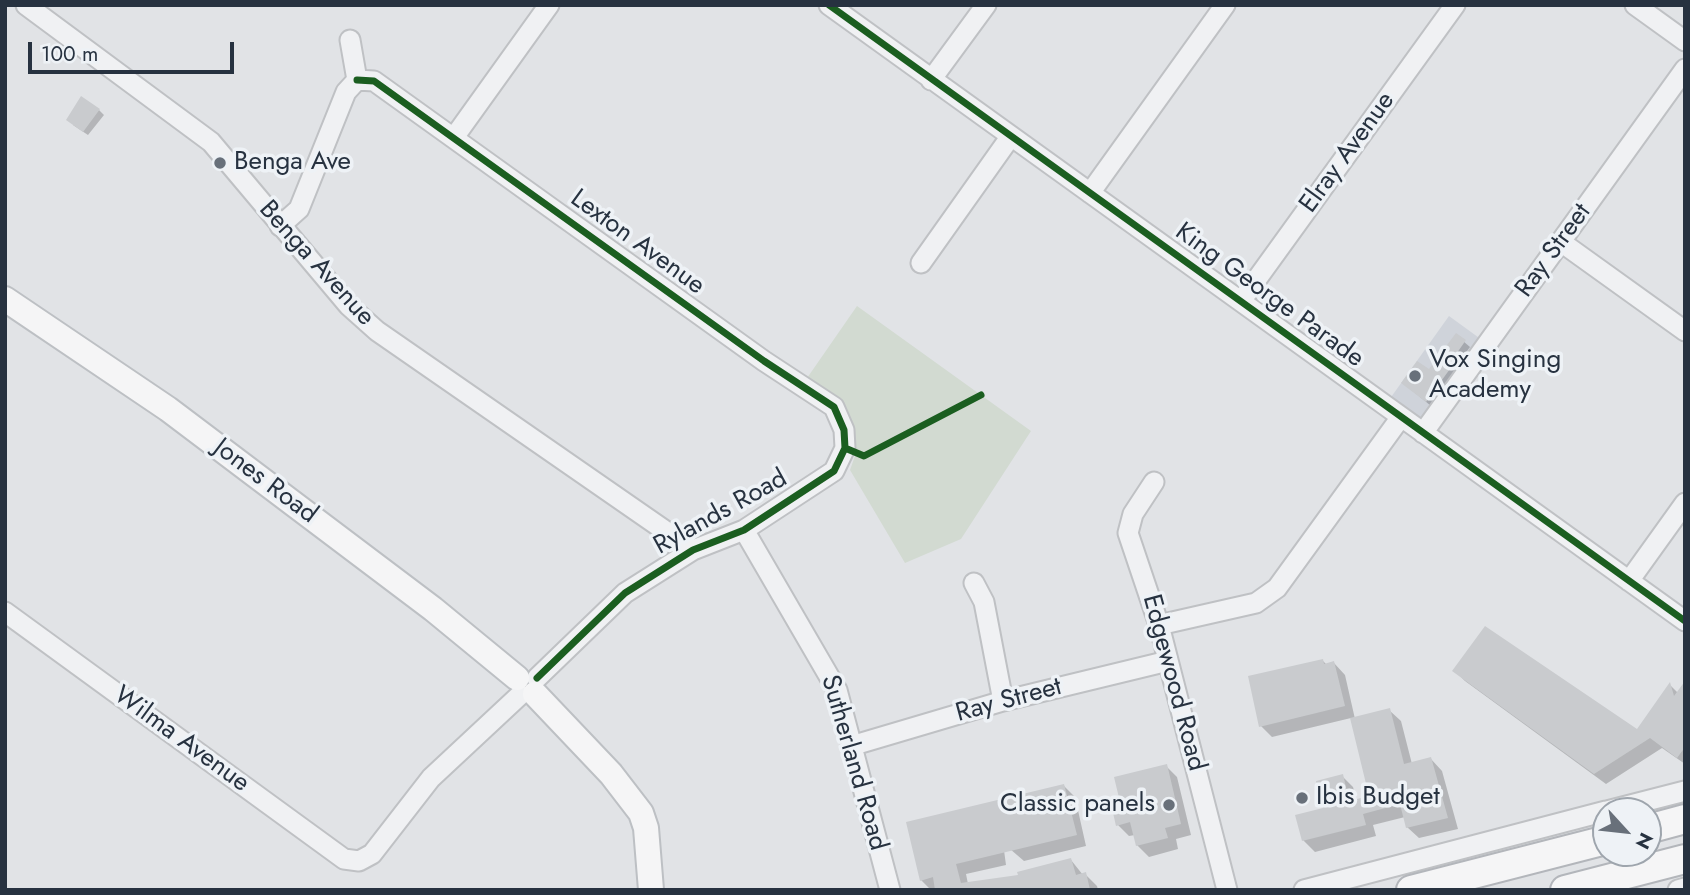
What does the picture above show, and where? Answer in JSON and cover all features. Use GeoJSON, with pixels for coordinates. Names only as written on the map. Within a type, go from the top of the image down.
{"type":"FeatureCollection","features":[{"type":"Feature","properties":{"kind":"highway"},"geometry":{"type":"LineString","coordinates":[[1662,825],[1685,819]]}},
{"type":"Feature","properties":{"kind":"highway"},"geometry":{"type":"LineString","coordinates":[[1411,890],[1592,843]]}},
{"type":"Feature","properties":{"kind":"highway"},"geometry":{"type":"LineString","coordinates":[[1565,890],[1685,859]]}},
{"type":"Feature","properties":{"kind":"main road","name":"Jones Road"},"geometry":{"type":"LineString","coordinates":[[5,299],[168,409],[433,609],[527,686],[611,774],[641,813],[646,828],[651,890]]}},
{"type":"Feature","properties":{"kind":"street","name":"Benga Avenue"},"geometry":{"type":"LineString","coordinates":[[26,5],[211,142],[349,306],[377,331],[694,550]]}},
{"type":"Feature","properties":{"kind":"street"},"geometry":{"type":"LineString","coordinates":[[454,136],[549,5]]}},
{"type":"Feature","properties":{"kind":"street","name":"King George Parade"},"geometry":{"type":"LineString","coordinates":[[829,5],[1685,621]]}},
{"type":"Feature","properties":{"kind":"street"},"geometry":{"type":"LineString","coordinates":[[931,80],[986,5]]}},
{"type":"Feature","properties":{"kind":"street"},"geometry":{"type":"LineString","coordinates":[[1090,193],[1225,5]]}},
{"type":"Feature","properties":{"kind":"street","name":"Elray Avenue"},"geometry":{"type":"LineString","coordinates":[[1241,302],[1455,5]]}},
{"type":"Feature","properties":{"kind":"street"},"geometry":{"type":"LineString","coordinates":[[1635,5],[1685,41]]}},
{"type":"Feature","properties":{"kind":"street"},"geometry":{"type":"LineString","coordinates":[[281,226],[299,209],[346,92],[357,79],[349,40]]}},
{"type":"Feature","properties":{"kind":"street","name":"Ray Street"},"geometry":{"type":"LineString","coordinates":[[1423,433],[1685,69]]}},
{"type":"Feature","properties":{"kind":"street","name":"Lexton Avenue"},"geometry":{"type":"LineString","coordinates":[[357,79],[374,81],[454,136],[764,360],[834,407],[844,430],[845,447],[834,471]]}},
{"type":"Feature","properties":{"kind":"street"},"geometry":{"type":"LineString","coordinates":[[921,263],[1011,136]]}},
{"type":"Feature","properties":{"kind":"street"},"geometry":{"type":"LineString","coordinates":[[1561,242],[1685,331]]}},
{"type":"Feature","properties":{"kind":"street"},"geometry":{"type":"LineString","coordinates":[[1159,625],[1256,603],[1277,589],[1401,418]]}},
{"type":"Feature","properties":{"kind":"street","name":"Rylands Road"},"geometry":{"type":"LineString","coordinates":[[359,861],[372,854],[431,778],[625,593],[694,550],[744,530],[834,471]]}},
{"type":"Feature","properties":{"kind":"street","name":"Edgewood Road"},"geometry":{"type":"LineString","coordinates":[[1154,482],[1133,514],[1128,533],[1159,625],[1227,890]]}},
{"type":"Feature","properties":{"kind":"street"},"geometry":{"type":"LineString","coordinates":[[1629,581],[1685,503]]}},
{"type":"Feature","properties":{"kind":"street","name":"Sutherland Road"},"geometry":{"type":"LineString","coordinates":[[744,530],[837,690],[890,890]]}},
{"type":"Feature","properties":{"kind":"street"},"geometry":{"type":"LineString","coordinates":[[974,583],[984,602],[1003,701]]}},
{"type":"Feature","properties":{"kind":"street","name":"Wilma Avenue"},"geometry":{"type":"LineString","coordinates":[[5,612],[344,859],[359,861]]}},
{"type":"Feature","properties":{"kind":"street","name":"Ray Street"},"geometry":{"type":"LineString","coordinates":[[851,746],[1003,701],[1168,661]]}},
{"type":"Feature","properties":{"kind":"street"},"geometry":{"type":"LineString","coordinates":[[1662,797],[1685,791]]}},
{"type":"Feature","properties":{"kind":"street"},"geometry":{"type":"LineString","coordinates":[[1304,890],[1592,815]]}},
{"type":"Feature","properties":{"kind":"street"},"geometry":{"type":"LineString","coordinates":[[1369,890],[1378,871]]}},
{"type":"Feature","properties":{"kind":"street"},"geometry":{"type":"LineString","coordinates":[[1678,890],[1685,888]]}},
{"type":"Feature","properties":{"kind":"shaded area"},"geometry":{"type":"Polygon","coordinates":[[[857,306],[1031,431],[961,539],[905,563],[850,470],[855,456],[856,439],[841,408],[805,381],[857,306]]]}},
{"type":"Feature","properties":{"kind":"shaded area"},"geometry":{"type":"Polygon","coordinates":[[[1449,316],[1482,340],[1422,424],[1389,400],[1449,316]]]}},
{"type":"Feature","properties":{"kind":"building"},"geometry":{"type":"Polygon","coordinates":[[[81,96],[100,109],[83,132],[66,120],[81,96]]]}},
{"type":"Feature","properties":{"kind":"building"},"geometry":{"type":"Polygon","coordinates":[[[1456,333],[1466,340],[1452,360],[1455,362],[1426,402],[1401,383],[1417,361],[1429,369],[1456,333]]]}},
{"type":"Feature","properties":{"kind":"building"},"geometry":{"type":"Polygon","coordinates":[[[1485,626],[1637,729],[1670,682],[1674,696],[1685,681],[1685,747],[1677,758],[1650,738],[1594,774],[1452,671],[1485,626]]]}},
{"type":"Feature","properties":{"kind":"building"},"geometry":{"type":"Polygon","coordinates":[[[1323,659],[1324,664],[1334,661],[1345,706],[1259,727],[1248,676],[1323,659]]]}},
{"type":"Feature","properties":{"kind":"building"},"geometry":{"type":"Polygon","coordinates":[[[1390,708],[1404,764],[1431,757],[1448,818],[1406,828],[1400,804],[1363,814],[1366,825],[1302,841],[1295,815],[1323,808],[1316,781],[1343,774],[1349,801],[1369,796],[1350,718],[1390,708]]]}},
{"type":"Feature","properties":{"kind":"building"},"geometry":{"type":"Polygon","coordinates":[[[1167,764],[1181,824],[1165,828],[1168,838],[1136,846],[1130,822],[1116,826],[1111,804],[1120,802],[1114,777],[1167,764]]]}},
{"type":"Feature","properties":{"kind":"building"},"geometry":{"type":"Polygon","coordinates":[[[1064,784],[1077,835],[956,864],[962,887],[961,883],[1018,875],[1017,872],[1071,858],[1076,875],[1086,872],[1090,890],[935,890],[933,877],[920,881],[906,822],[1064,784]]]}},
{"type":"Feature","properties":{"kind":"cycle path"},"geometry":{"type":"LineString","coordinates":[[829,5],[1685,621]]}},
{"type":"Feature","properties":{"kind":"cycle path"},"geometry":{"type":"LineString","coordinates":[[357,80],[374,81],[764,361],[834,407],[844,430],[845,448],[834,471],[744,530],[693,550],[625,593],[537,678]]}},
{"type":"Feature","properties":{"kind":"cycle path"},"geometry":{"type":"LineString","coordinates":[[845,448],[864,456],[981,395]]}},
{"type":"Feature","properties":{"kind":"place","name":"Benga Ave"},"geometry":{"type":"Point","coordinates":[220,163]}},
{"type":"Feature","properties":{"kind":"place","name":"Vox Singing Academy"},"geometry":{"type":"Point","coordinates":[1415,376]}},
{"type":"Feature","properties":{"kind":"place","name":"Ibis Budget"},"geometry":{"type":"Point","coordinates":[1302,798]}},
{"type":"Feature","properties":{"kind":"place","name":"Classic panels"},"geometry":{"type":"Point","coordinates":[1169,805]}}]}
